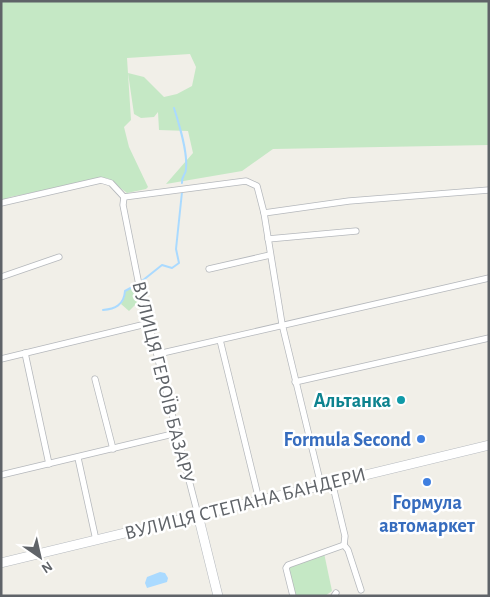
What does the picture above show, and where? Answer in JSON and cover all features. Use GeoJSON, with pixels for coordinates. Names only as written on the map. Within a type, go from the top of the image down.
{"type":"FeatureCollection","features":[{"type":"Feature","properties":{"kind":"street"},"geometry":{"type":"LineString","coordinates":[[1,203],[101,180],[111,183],[124,197],[218,183],[246,181],[254,183],[260,191],[282,324],[321,485]]}},
{"type":"Feature","properties":{"kind":"street"},"geometry":{"type":"LineString","coordinates":[[264,212],[350,201],[489,190]]}},
{"type":"Feature","properties":{"kind":"street","name":"ВУЛИЦЯ ГЕРОЇВ БАЗАРУ"},"geometry":{"type":"LineString","coordinates":[[124,197],[123,205],[126,222],[218,596]]}},
{"type":"Feature","properties":{"kind":"street"},"geometry":{"type":"LineString","coordinates":[[268,239],[356,230]]}},
{"type":"Feature","properties":{"kind":"street"},"geometry":{"type":"LineString","coordinates":[[209,269],[270,255]]}},
{"type":"Feature","properties":{"kind":"street"},"geometry":{"type":"LineString","coordinates":[[1,277],[59,257]]}},
{"type":"Feature","properties":{"kind":"street"},"geometry":{"type":"LineString","coordinates":[[158,354],[489,278]]}},
{"type":"Feature","properties":{"kind":"street"},"geometry":{"type":"LineString","coordinates":[[1,358],[150,323]]}},
{"type":"Feature","properties":{"kind":"street"},"geometry":{"type":"LineString","coordinates":[[295,382],[489,338]]}},
{"type":"Feature","properties":{"kind":"street"},"geometry":{"type":"LineString","coordinates":[[220,340],[259,500]]}},
{"type":"Feature","properties":{"kind":"street"},"geometry":{"type":"LineString","coordinates":[[25,352],[49,464]]}},
{"type":"Feature","properties":{"kind":"street"},"geometry":{"type":"LineString","coordinates":[[95,379],[113,449]]}},
{"type":"Feature","properties":{"kind":"street"},"geometry":{"type":"LineString","coordinates":[[1,475],[177,433]]}},
{"type":"Feature","properties":{"kind":"street","name":"ВУЛИЦЯ СТЕПАНА БАНДЕРИ"},"geometry":{"type":"LineString","coordinates":[[1,563],[489,444]]}},
{"type":"Feature","properties":{"kind":"street"},"geometry":{"type":"LineString","coordinates":[[78,458],[96,540]]}},
{"type":"Feature","properties":{"kind":"street"},"geometry":{"type":"LineString","coordinates":[[332,482],[345,536],[344,545],[348,550],[361,590]]}},
{"type":"Feature","properties":{"kind":"street"},"geometry":{"type":"LineString","coordinates":[[293,596],[286,576],[288,565],[344,545]]}},
{"type":"Feature","properties":{"kind":"green space"},"geometry":{"type":"Polygon","coordinates":[[[1,1],[489,1],[489,145],[273,149],[242,171],[166,184],[193,153],[188,131],[159,130],[158,112],[154,117],[141,118],[134,114],[128,73],[144,77],[164,97],[177,94],[192,86],[196,67],[190,54],[127,58],[131,120],[124,127],[129,147],[148,187],[127,193],[107,178],[10,197],[1,201],[1,1]]]}},
{"type":"Feature","properties":{"kind":"green space"},"geometry":{"type":"Polygon","coordinates":[[[134,286],[138,302],[129,311],[121,304],[125,291],[134,286]]]}},
{"type":"Feature","properties":{"kind":"green space"},"geometry":{"type":"Polygon","coordinates":[[[324,553],[332,591],[325,596],[295,596],[288,570],[289,567],[324,553]]]}},
{"type":"Feature","properties":{"kind":"water"},"geometry":{"type":"Polygon","coordinates":[[[160,572],[165,573],[168,578],[167,582],[147,588],[145,583],[147,577],[160,572]]]}},
{"type":"Feature","properties":{"kind":"waterway"},"geometry":{"type":"LineString","coordinates":[[174,108],[186,155],[186,171],[182,183]]}},
{"type":"Feature","properties":{"kind":"waterway"},"geometry":{"type":"LineString","coordinates":[[142,281],[162,265],[172,268],[179,263],[176,249],[182,192]]}},
{"type":"Feature","properties":{"kind":"waterway"},"geometry":{"type":"LineString","coordinates":[[103,310],[111,309],[121,303],[125,291],[136,285]]}},
{"type":"Feature","properties":{"kind":"place","name":"Альтанка"},"geometry":{"type":"Point","coordinates":[401,400]}},
{"type":"Feature","properties":{"kind":"place","name":"Formula Second"},"geometry":{"type":"Point","coordinates":[421,439]}},
{"type":"Feature","properties":{"kind":"place","name":"Fормула автомаркет"},"geometry":{"type":"Point","coordinates":[427,482]}}]}
